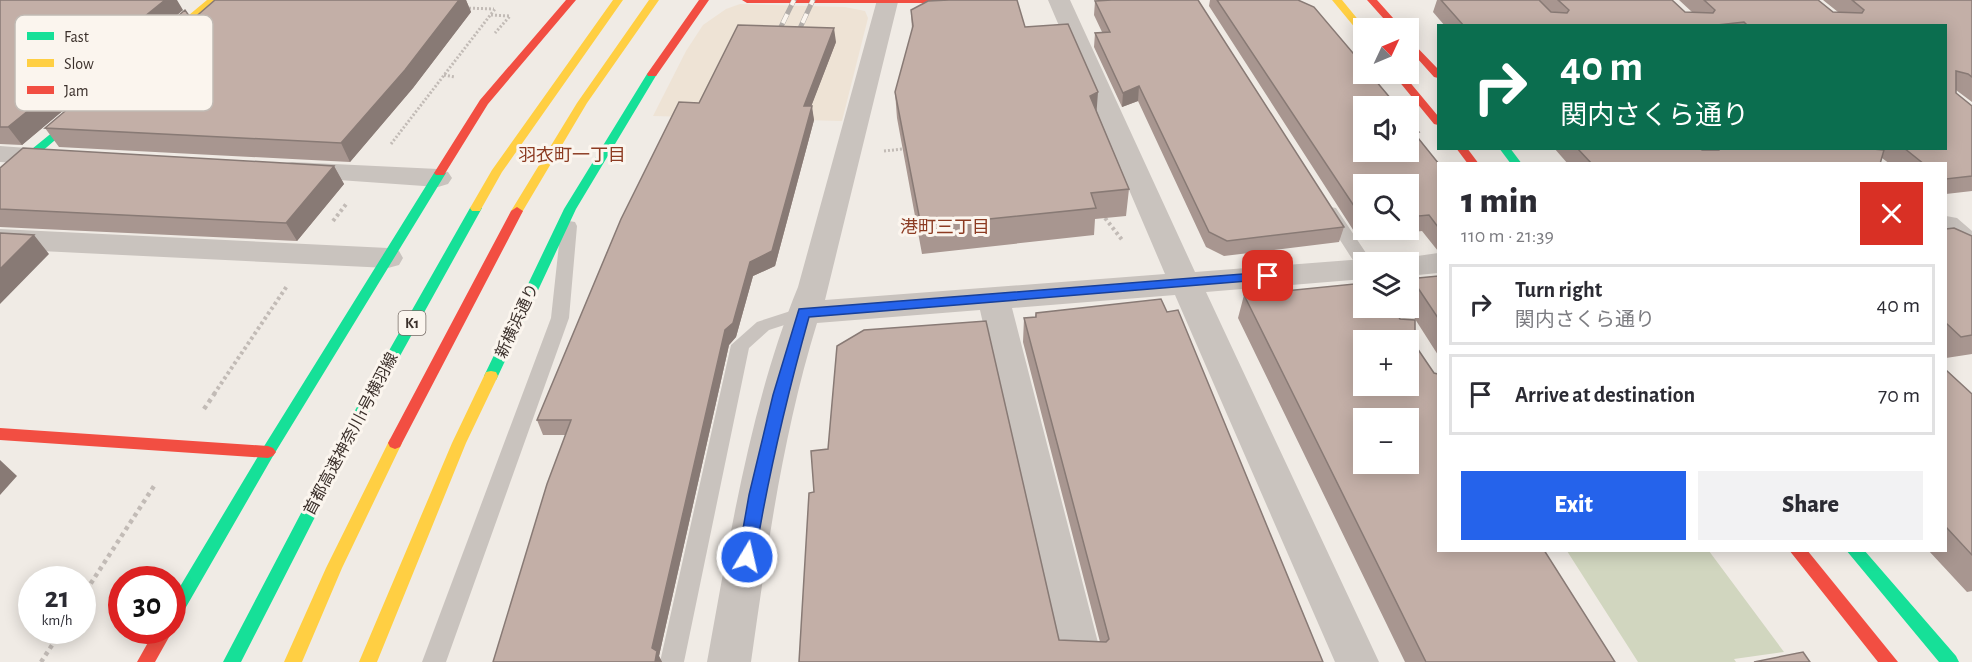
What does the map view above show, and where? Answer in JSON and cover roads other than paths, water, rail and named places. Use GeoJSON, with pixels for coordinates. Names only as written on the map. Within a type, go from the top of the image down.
{"type":"FeatureCollection","features":[{"type":"Feature","properties":{"kind":"main road"},"geometry":{"type":"LineString","coordinates":[[195,15],[213,0]]}},
{"type":"Feature","properties":{"kind":"main road"},"geometry":{"type":"LineString","coordinates":[[186,592],[268,452],[484,102],[571,0]]}},
{"type":"Feature","properties":{"kind":"main road","name":"首都高速神奈川1号横羽線"},"geometry":{"type":"LineString","coordinates":[[232,662],[358,418],[496,172],[618,0]]}},
{"type":"Feature","properties":{"kind":"main road","name":"K1"},"geometry":{"type":"LineString","coordinates":[[293,662],[334,568],[406,420],[538,172],[596,80],[654,0]]}},
{"type":"Feature","properties":{"kind":"main road","name":"新横浜通り"},"geometry":{"type":"LineString","coordinates":[[368,662],[459,443],[570,209],[664,54],[704,0]]}},
{"type":"Feature","properties":{"kind":"main road"},"geometry":{"type":"LineString","coordinates":[[747,0],[887,2],[984,0]]}},
{"type":"Feature","properties":{"kind":"main road"},"geometry":{"type":"LineString","coordinates":[[1337,0],[1353,20]]}},
{"type":"Feature","properties":{"kind":"main road"},"geometry":{"type":"LineString","coordinates":[[1372,0],[1388,18]]}},
{"type":"Feature","properties":{"kind":"main road"},"geometry":{"type":"LineString","coordinates":[[1419,53],[1437,74]]}},
{"type":"Feature","properties":{"kind":"main road"},"geometry":{"type":"LineString","coordinates":[[1406,84],[1437,121]]}},
{"type":"Feature","properties":{"kind":"main road"},"geometry":{"type":"LineString","coordinates":[[0,181],[82,111]]}},
{"type":"Feature","properties":{"kind":"main road"},"geometry":{"type":"LineString","coordinates":[[1463,150],[1472,162]]}},
{"type":"Feature","properties":{"kind":"main road"},"geometry":{"type":"LineString","coordinates":[[1506,150],[1515,162]]}},
{"type":"Feature","properties":{"kind":"main road"},"geometry":{"type":"LineString","coordinates":[[0,434],[268,452]]}},
{"type":"Feature","properties":{"kind":"main road"},"geometry":{"type":"LineString","coordinates":[[1799,552],[1889,662]]}},
{"type":"Feature","properties":{"kind":"main road"},"geometry":{"type":"LineString","coordinates":[[1856,552],[1950,662]]}},
{"type":"Feature","properties":{"kind":"main road"},"geometry":{"type":"LineString","coordinates":[[146,662],[156,644]]}},
{"type":"Feature","properties":{"kind":"street"},"geometry":{"type":"LineString","coordinates":[[1059,0],[1357,662]]}},
{"type":"Feature","properties":{"kind":"street"},"geometry":{"type":"LineString","coordinates":[[729,662],[757,495],[780,395],[803,313],[816,281],[887,2]]}},
{"type":"Feature","properties":{"kind":"street"},"geometry":{"type":"LineString","coordinates":[[0,154],[88,159]]}},
{"type":"Feature","properties":{"kind":"street"},"geometry":{"type":"LineString","coordinates":[[263,168],[438,178]]}},
{"type":"Feature","properties":{"kind":"street"},"geometry":{"type":"LineString","coordinates":[[1947,219],[1972,217]]}},
{"type":"Feature","properties":{"kind":"street"},"geometry":{"type":"LineString","coordinates":[[1947,226],[1972,246]]}},
{"type":"Feature","properties":{"kind":"street"},"geometry":{"type":"LineString","coordinates":[[0,239],[388,258]]}},
{"type":"Feature","properties":{"kind":"street"},"geometry":{"type":"LineString","coordinates":[[1419,265],[1437,263]]}},
{"type":"Feature","properties":{"kind":"street"},"geometry":{"type":"LineString","coordinates":[[803,313],[1353,270]]}},
{"type":"Feature","properties":{"kind":"street"},"geometry":{"type":"LineString","coordinates":[[993,297],[1081,662]]}},
{"type":"Feature","properties":{"kind":"lane"},"geometry":{"type":"LineString","coordinates":[[1325,204],[1356,252]]}},
{"type":"Feature","properties":{"kind":"lane"},"geometry":{"type":"LineString","coordinates":[[434,662],[560,318],[570,209]]}},
{"type":"Feature","properties":{"kind":"lane"},"geometry":{"type":"LineString","coordinates":[[672,662],[740,345],[763,326],[803,313]]}},
{"type":"Feature","properties":{"kind":"railway"},"geometry":{"type":"LineString","coordinates":[[774,41],[794,0]]}},
{"type":"Feature","properties":{"kind":"railway"},"geometry":{"type":"LineString","coordinates":[[794,41],[813,0]]}},
{"type":"Feature","properties":{"kind":"district","name":"羽衣町一丁目"},"geometry":{"type":"Point","coordinates":[572,156]}},
{"type":"Feature","properties":{"kind":"district","name":"港町三丁目"},"geometry":{"type":"Point","coordinates":[945,228]}}]}
